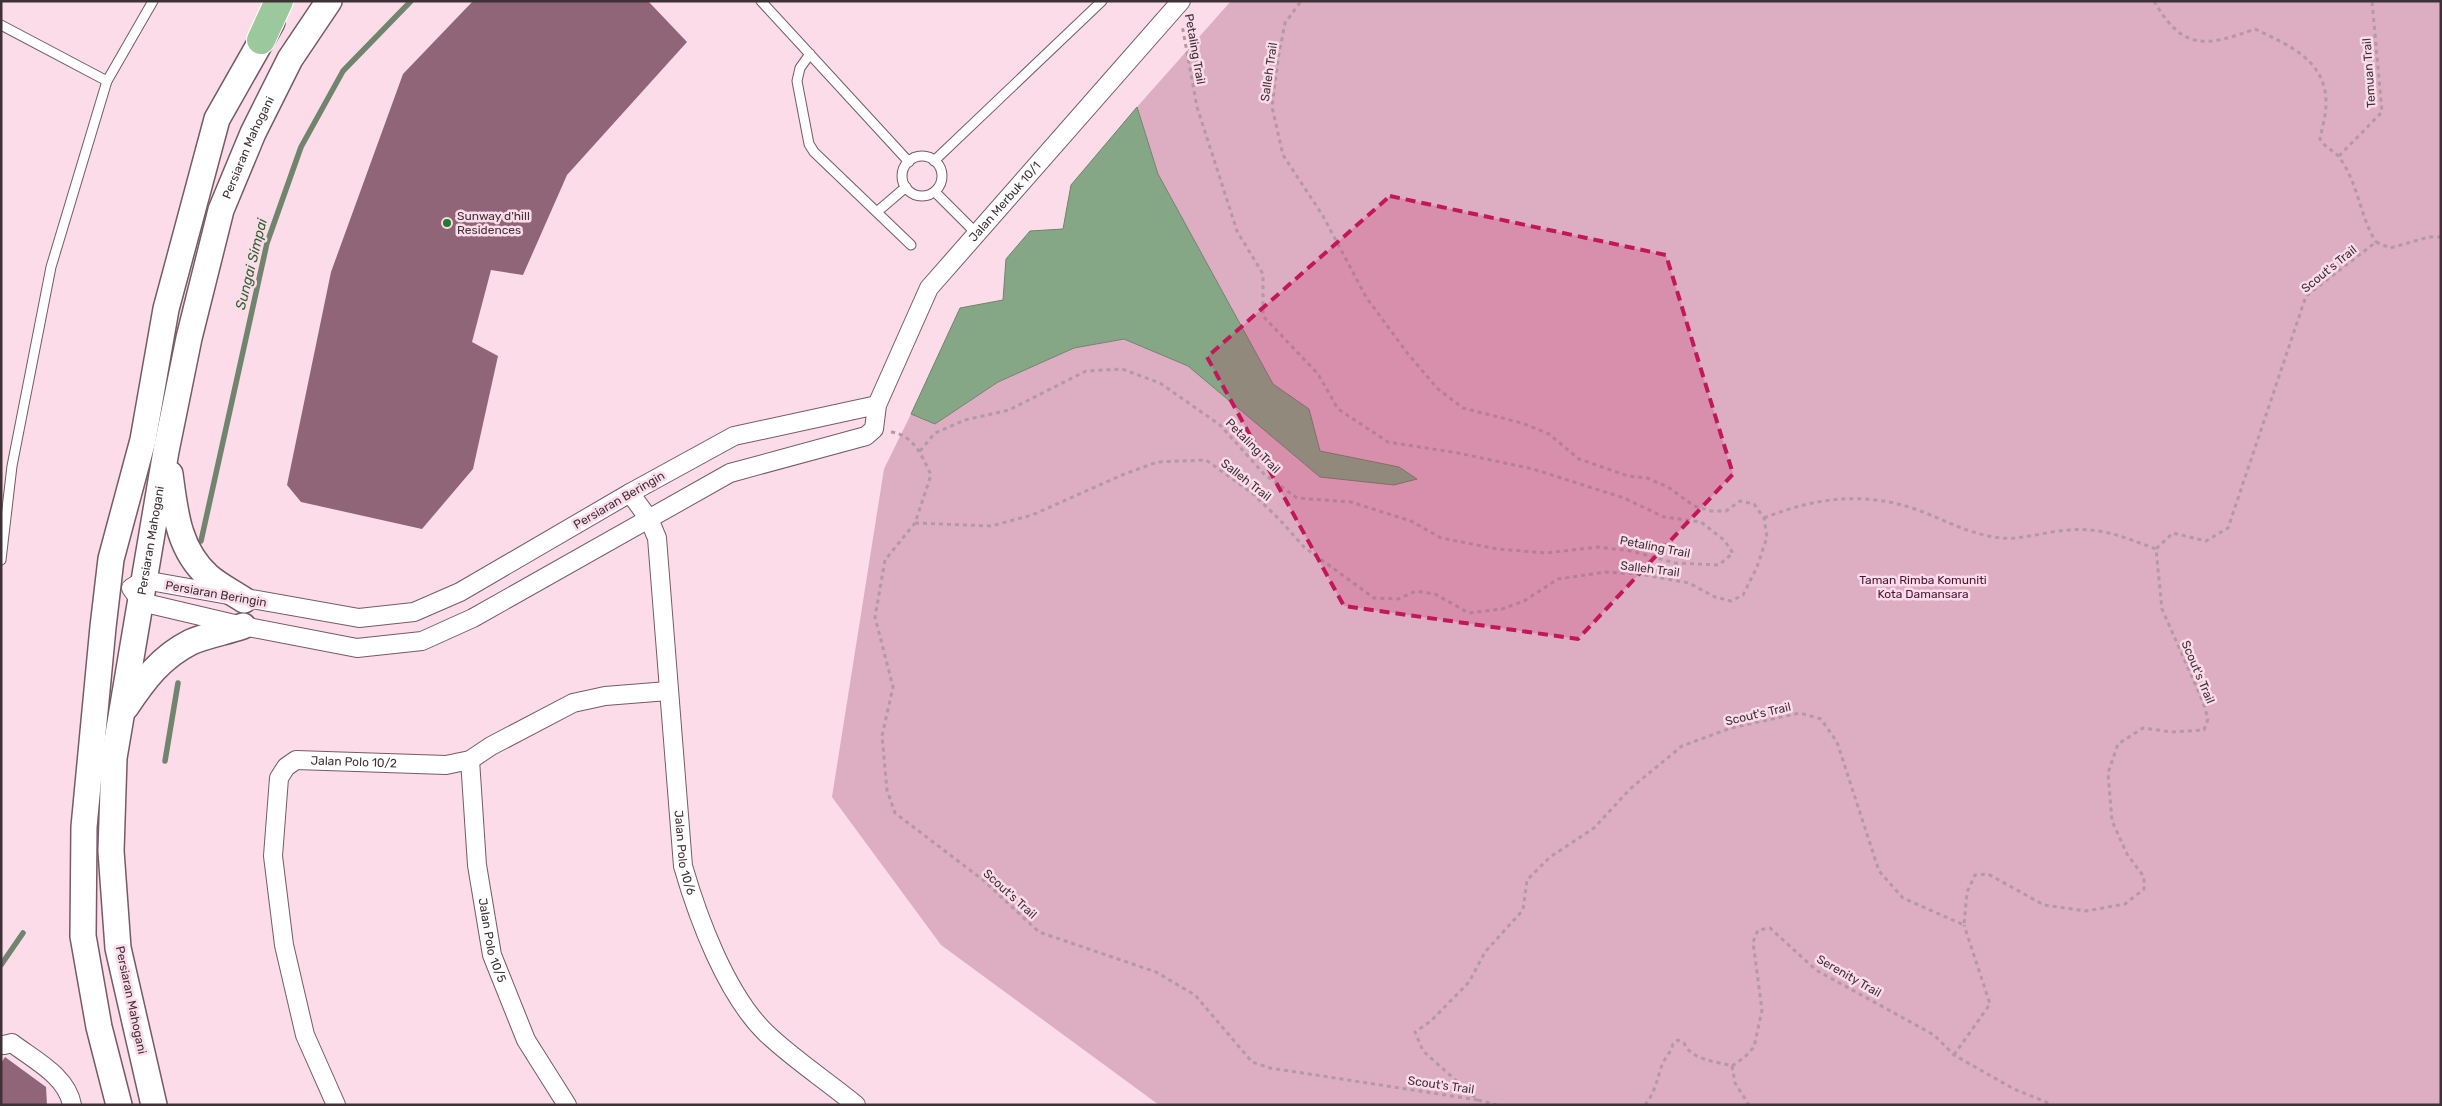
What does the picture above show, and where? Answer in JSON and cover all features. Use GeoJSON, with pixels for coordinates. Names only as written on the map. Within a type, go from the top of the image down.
{"type":"FeatureCollection","features":[{"type":"Feature","properties":{"kind":"main road"},"geometry":{"type":"LineString","coordinates":[[261,40],[279,1]]}},
{"type":"Feature","properties":{"kind":"main road"},"geometry":{"type":"LineString","coordinates":[[119,1105],[99,1027],[83,936],[84,827],[111,559],[143,440],[166,309],[216,119],[285,1]]}},
{"type":"Feature","properties":{"kind":"main road","name":"Persiaran Mahogani"},"geometry":{"type":"LineString","coordinates":[[154,1105],[118,948],[111,851],[114,758],[139,590],[189,338],[221,210],[253,133],[290,59],[329,1]]}},
{"type":"Feature","properties":{"kind":"main road"},"geometry":{"type":"LineString","coordinates":[[93,731],[139,590],[132,551],[144,478],[143,440]]}},
{"type":"Feature","properties":{"kind":"main road"},"geometry":{"type":"LineString","coordinates":[[166,451],[178,527],[186,547],[208,576],[244,600]]}},
{"type":"Feature","properties":{"kind":"main road"},"geometry":{"type":"LineString","coordinates":[[122,712],[149,673],[167,656],[192,642],[243,626]]}},
{"type":"Feature","properties":{"kind":"street","name":"Jalan Merbuk 10/1"},"geometry":{"type":"LineString","coordinates":[[874,429],[877,404],[929,288],[1180,3]]}},
{"type":"Feature","properties":{"kind":"street","name":"Persiaran Beringin"},"geometry":{"type":"LineString","coordinates":[[139,590],[244,600],[359,618],[414,612],[460,592],[630,493],[734,436],[877,404]]}},
{"type":"Feature","properties":{"kind":"street","name":"Persiaran Beringin"},"geometry":{"type":"LineString","coordinates":[[139,590],[243,626],[358,648],[422,641],[473,618],[649,520],[730,472],[866,436],[874,429]]}},
{"type":"Feature","properties":{"kind":"street","name":"Jalan Polo 10/6"},"geometry":{"type":"LineString","coordinates":[[630,493],[649,520],[657,538],[683,866],[699,917],[723,968],[747,1009],[766,1033],[856,1105]]}},
{"type":"Feature","properties":{"kind":"street","name":"Jalan Polo 10/2"},"geometry":{"type":"LineString","coordinates":[[336,1105],[305,1035],[284,945],[273,856],[280,778],[286,767],[296,760],[446,765],[470,760],[491,746],[574,703],[605,696],[668,691]]}},
{"type":"Feature","properties":{"kind":"street","name":"Jalan Polo 10/5"},"geometry":{"type":"LineString","coordinates":[[470,760],[476,865],[492,955],[526,1040],[567,1105]]}},
{"type":"Feature","properties":{"kind":"street"},"geometry":{"type":"LineString","coordinates":[[3,1047],[12,1043],[64,1084],[70,1094],[72,1105]]}},
{"type":"Feature","properties":{"kind":"lane"},"geometry":{"type":"LineString","coordinates":[[1,560],[12,466],[51,268],[107,81],[153,1]]}},
{"type":"Feature","properties":{"kind":"lane"},"geometry":{"type":"LineString","coordinates":[[761,1],[909,162]]}},
{"type":"Feature","properties":{"kind":"lane"},"geometry":{"type":"LineString","coordinates":[[934,160],[1102,1]]}},
{"type":"Feature","properties":{"kind":"lane"},"geometry":{"type":"LineString","coordinates":[[1,25],[107,81]]}},
{"type":"Feature","properties":{"kind":"lane"},"geometry":{"type":"LineString","coordinates":[[810,54],[800,68],[797,81],[808,144],[814,152],[878,211],[911,245]]}},
{"type":"Feature","properties":{"kind":"lane"},"geometry":{"type":"LineString","coordinates":[[921,156],[934,160],[941,170],[942,176],[942,182],[935,192],[923,196],[916,195],[906,187],[902,174],[909,162],[921,156]]}},
{"type":"Feature","properties":{"kind":"lane"},"geometry":{"type":"LineString","coordinates":[[878,211],[906,187]]}},
{"type":"Feature","properties":{"kind":"lane"},"geometry":{"type":"LineString","coordinates":[[935,192],[977,234]]}},
{"type":"Feature","properties":{"kind":"lane"},"geometry":{"type":"LineString","coordinates":[[1,464],[12,466]]}},
{"type":"Feature","properties":{"kind":"path","name":"Salleh Trail"},"geometry":{"type":"LineString","coordinates":[[915,523],[991,526],[1032,514],[1157,462],[1206,460],[1252,493],[1304,547],[1374,598],[1398,599],[1416,591],[1435,594],[1470,613],[1502,609],[1524,601],[1558,578],[1606,572],[1639,574],[1689,583],[1715,597],[1731,602],[1743,595],[1757,567],[1767,537],[1764,518],[1754,504],[1740,501],[1726,511],[1711,511],[1694,506],[1668,487],[1647,478],[1628,476],[1579,459],[1549,434],[1522,423],[1463,408],[1438,389],[1408,354],[1366,297],[1323,216],[1283,155],[1272,107],[1285,24],[1301,1]]}},
{"type":"Feature","properties":{"kind":"path"},"geometry":{"type":"LineString","coordinates":[[2154,1],[2165,21],[2189,40],[2224,41],[2255,29],[2293,47],[2320,73],[2326,104],[2320,139],[2327,149],[2339,156],[2362,204],[2368,229],[2376,242],[2390,248],[2429,237],[2441,237]]}},
{"type":"Feature","properties":{"kind":"path","name":"Temuan Trail"},"geometry":{"type":"LineString","coordinates":[[2339,156],[2382,112],[2372,1]]}},
{"type":"Feature","properties":{"kind":"path","name":"Petaling Trail"},"geometry":{"type":"LineString","coordinates":[[920,451],[935,432],[965,420],[1009,410],[1086,371],[1122,369],[1160,382],[1220,425],[1264,474],[1297,498],[1351,502],[1411,521],[1441,538],[1498,548],[1546,553],[1598,547],[1631,551],[1676,563],[1719,565],[1733,553],[1724,540],[1701,522],[1664,516],[1624,498],[1533,469],[1458,453],[1388,442],[1338,409],[1318,374],[1264,316],[1263,274],[1237,231],[1197,107],[1180,3]]}},
{"type":"Feature","properties":{"kind":"path","name":"Scout's Trail"},"geometry":{"type":"LineString","coordinates":[[1478,1100],[1423,1051],[1415,1032],[1432,1021],[1469,982],[1486,952],[1523,910],[1527,880],[1550,856],[1594,828],[1631,788],[1682,746],[1731,728],[1800,713],[1821,719],[1837,742],[1879,870],[1903,898],[1964,925],[1967,892],[1975,874],[1988,874],[2044,905],[2086,911],[2125,904],[2144,889],[2144,877],[2127,854],[2112,821],[2108,773],[2118,744],[2143,728],[2172,732],[2204,730],[2208,718],[2203,702],[2162,610],[2156,549],[2173,533],[2206,541],[2228,528],[2306,296],[2376,242]]}},
{"type":"Feature","properties":{"kind":"path","name":"Scout's Trail"},"geometry":{"type":"LineString","coordinates":[[874,429],[902,433],[920,451],[931,475],[915,523],[885,560],[875,617],[893,688],[882,736],[887,790],[895,813],[982,880],[1040,932],[1156,972],[1195,995],[1252,1062],[1270,1068],[1478,1100]]}},
{"type":"Feature","properties":{"kind":"path"},"geometry":{"type":"LineString","coordinates":[[1764,518],[1813,501],[1836,498],[1885,501],[1916,509],[1959,529],[2003,538],[2069,530],[2101,530],[2156,549]]}},
{"type":"Feature","properties":{"kind":"path"},"geometry":{"type":"LineString","coordinates":[[1954,1055],[1990,1004],[1964,925]]}},
{"type":"Feature","properties":{"kind":"path","name":"Serenity Trail"},"geometry":{"type":"LineString","coordinates":[[1732,1066],[1745,1057],[1754,1047],[1762,1010],[1753,942],[1758,930],[1770,928],[1816,970],[1934,1035],[1954,1055],[2014,1089],[2053,1105]]}},
{"type":"Feature","properties":{"kind":"path"},"geometry":{"type":"LineString","coordinates":[[1645,1105],[1652,1097],[1663,1062],[1670,1053],[1672,1044],[1678,1040],[1684,1042],[1687,1050],[1698,1057],[1732,1066],[1734,1083],[1749,1105]]}},
{"type":"Feature","properties":{"kind":"path"},"geometry":{"type":"LineString","coordinates":[[1478,1100],[1496,1105]]}},
{"type":"Feature","properties":{"kind":"highlighted area"},"geometry":{"type":"Polygon","coordinates":[[[1390,196],[1666,255],[1733,474],[1578,639],[1344,606],[1207,357],[1390,196]]]}},
{"type":"Feature","properties":{"kind":"green space","name":"Taman Rimba Komuniti Kota Damansara"},"geometry":{"type":"Polygon","coordinates":[[[1231,1],[2441,1],[2441,1105],[1159,1105],[941,945],[832,797],[884,469],[911,414],[935,424],[998,382],[1074,348],[1124,339],[1188,366],[1320,477],[1417,479],[1399,467],[1320,451],[1309,409],[1273,384],[1158,174],[1137,107],[1231,1]]]}},
{"type":"Feature","properties":{"kind":"shaded area"},"geometry":{"type":"Polygon","coordinates":[[[1137,107],[1158,174],[1273,384],[1309,409],[1320,451],[1399,467],[1417,479],[1394,485],[1320,477],[1188,366],[1124,339],[1074,348],[998,382],[935,424],[911,414],[960,308],[1003,300],[1006,259],[1030,231],[1063,229],[1071,185],[1137,107]]]}},
{"type":"Feature","properties":{"kind":"building","name":"Sunway d'hill Residences"},"geometry":{"type":"Polygon","coordinates":[[[473,1],[648,1],[687,42],[567,175],[523,275],[491,270],[472,342],[498,356],[473,469],[422,529],[301,502],[287,485],[331,272],[403,74],[473,1]]]}},
{"type":"Feature","properties":{"kind":"building"},"geometry":{"type":"Polygon","coordinates":[[[5,1057],[46,1087],[47,1105],[1,1105],[1,1063],[5,1057]]]}},
{"type":"Feature","properties":{"kind":"waterway","name":"Sungai Simpai"},"geometry":{"type":"LineString","coordinates":[[201,541],[267,243],[301,147],[343,71],[411,1]]}},
{"type":"Feature","properties":{"kind":"waterway","name":"Sungai Simpai"},"geometry":{"type":"LineString","coordinates":[[165,761],[178,683]]}},
{"type":"Feature","properties":{"kind":"waterway","name":"Sungai Simpai"},"geometry":{"type":"LineString","coordinates":[[1,965],[23,933]]}},
{"type":"Feature","properties":{"kind":"place","name":"Sunway d'hill Residences"},"geometry":{"type":"Point","coordinates":[447,223]}}]}
